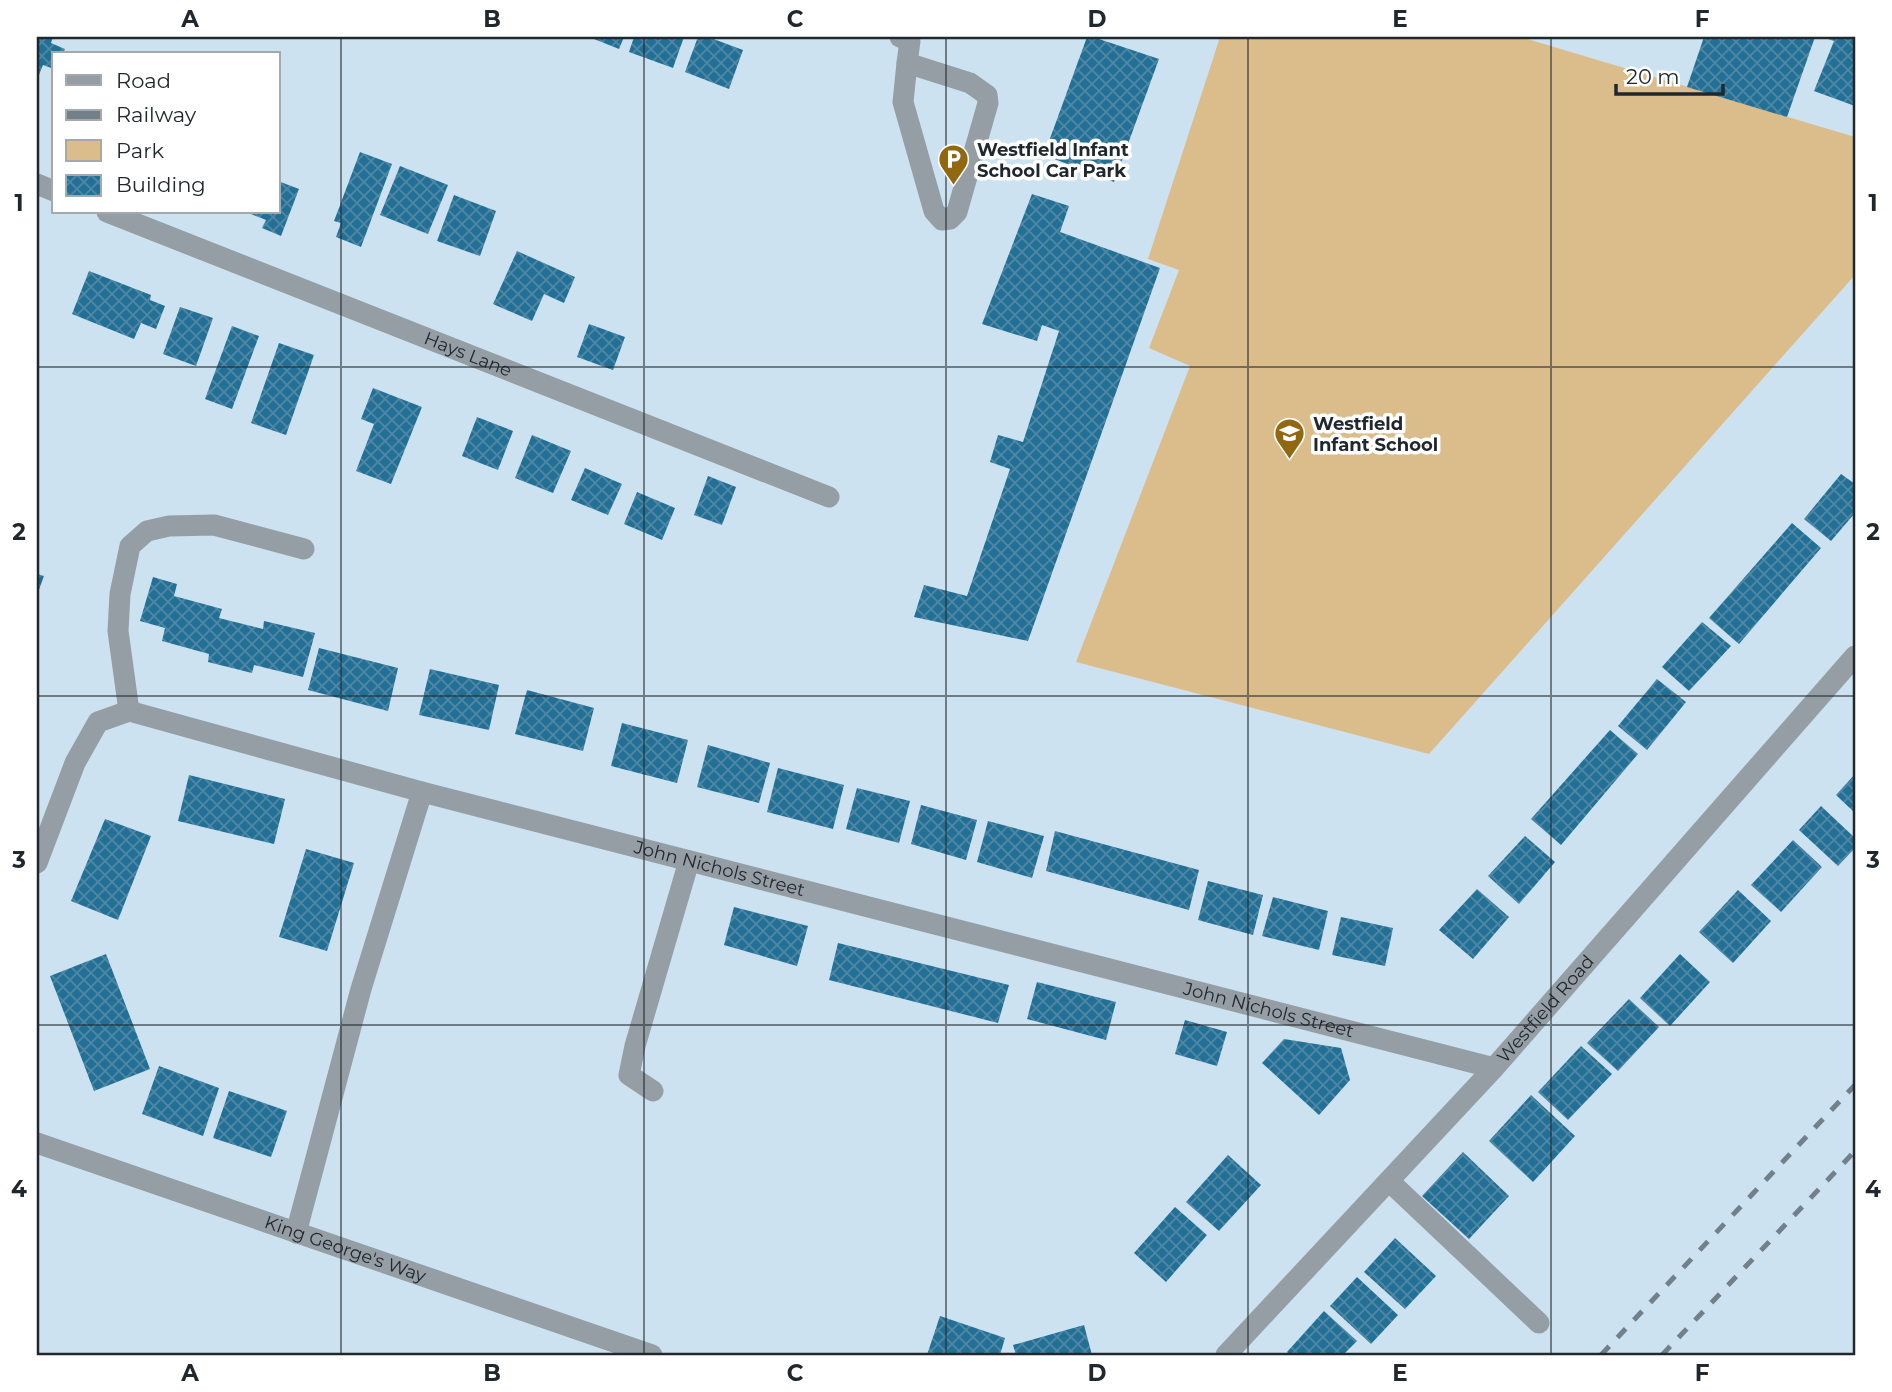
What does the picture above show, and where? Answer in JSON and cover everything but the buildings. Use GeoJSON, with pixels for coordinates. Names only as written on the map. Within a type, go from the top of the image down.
{"type":"FeatureCollection","features":[{"type":"Feature","properties":{"kind":"street"},"geometry":{"type":"LineString","coordinates":[[905,39],[907,63],[903,102],[934,211],[942,220],[950,219],[957,212],[989,103],[987,95],[970,83],[907,63]]}},
{"type":"Feature","properties":{"kind":"street","name":"Hays Lane"},"geometry":{"type":"LineString","coordinates":[[112,214],[829,497]]}},
{"type":"Feature","properties":{"kind":"street"},"geometry":{"type":"LineString","coordinates":[[37,863],[75,763],[98,722],[129,711],[118,631],[120,594],[130,546],[147,531],[169,526],[214,525],[304,549]]}},
{"type":"Feature","properties":{"kind":"street","name":"Westfield Road"},"geometry":{"type":"LineString","coordinates":[[1226,1355],[1494,1068],[1855,656]]}},
{"type":"Feature","properties":{"kind":"street","name":"John Nichols Street"},"geometry":{"type":"LineString","coordinates":[[129,711],[422,792],[1494,1068]]}},
{"type":"Feature","properties":{"kind":"street"},"geometry":{"type":"LineString","coordinates":[[296,1233],[361,989],[422,792]]}},
{"type":"Feature","properties":{"kind":"street"},"geometry":{"type":"LineString","coordinates":[[653,1091],[629,1075],[689,861]]}},
{"type":"Feature","properties":{"kind":"street","name":"King George's Way"},"geometry":{"type":"LineString","coordinates":[[37,1143],[652,1355]]}},
{"type":"Feature","properties":{"kind":"street"},"geometry":{"type":"LineString","coordinates":[[1389,1181],[1539,1323]]}},
{"type":"Feature","properties":{"kind":"green space","name":"Westfield Infant School"},"geometry":{"type":"Polygon","coordinates":[[[1220,37],[1521,37],[1855,137],[1855,275],[1429,754],[1076,662],[1190,366],[1149,348],[1179,270],[1148,259],[1220,37]]]}},
{"type":"Feature","properties":{"kind":"railway"},"geometry":{"type":"LineString","coordinates":[[1601,1355],[1855,1085]]}},
{"type":"Feature","properties":{"kind":"railway"},"geometry":{"type":"LineString","coordinates":[[1662,1355],[1855,1151]]}},
{"type":"Feature","properties":{"kind":"place","name":"Westfield Infant School Car Park"},"geometry":{"type":"Point","coordinates":[954,187]}},
{"type":"Feature","properties":{"kind":"place","name":"Westfield Infant School"},"geometry":{"type":"Point","coordinates":[1290,461]}}]}
